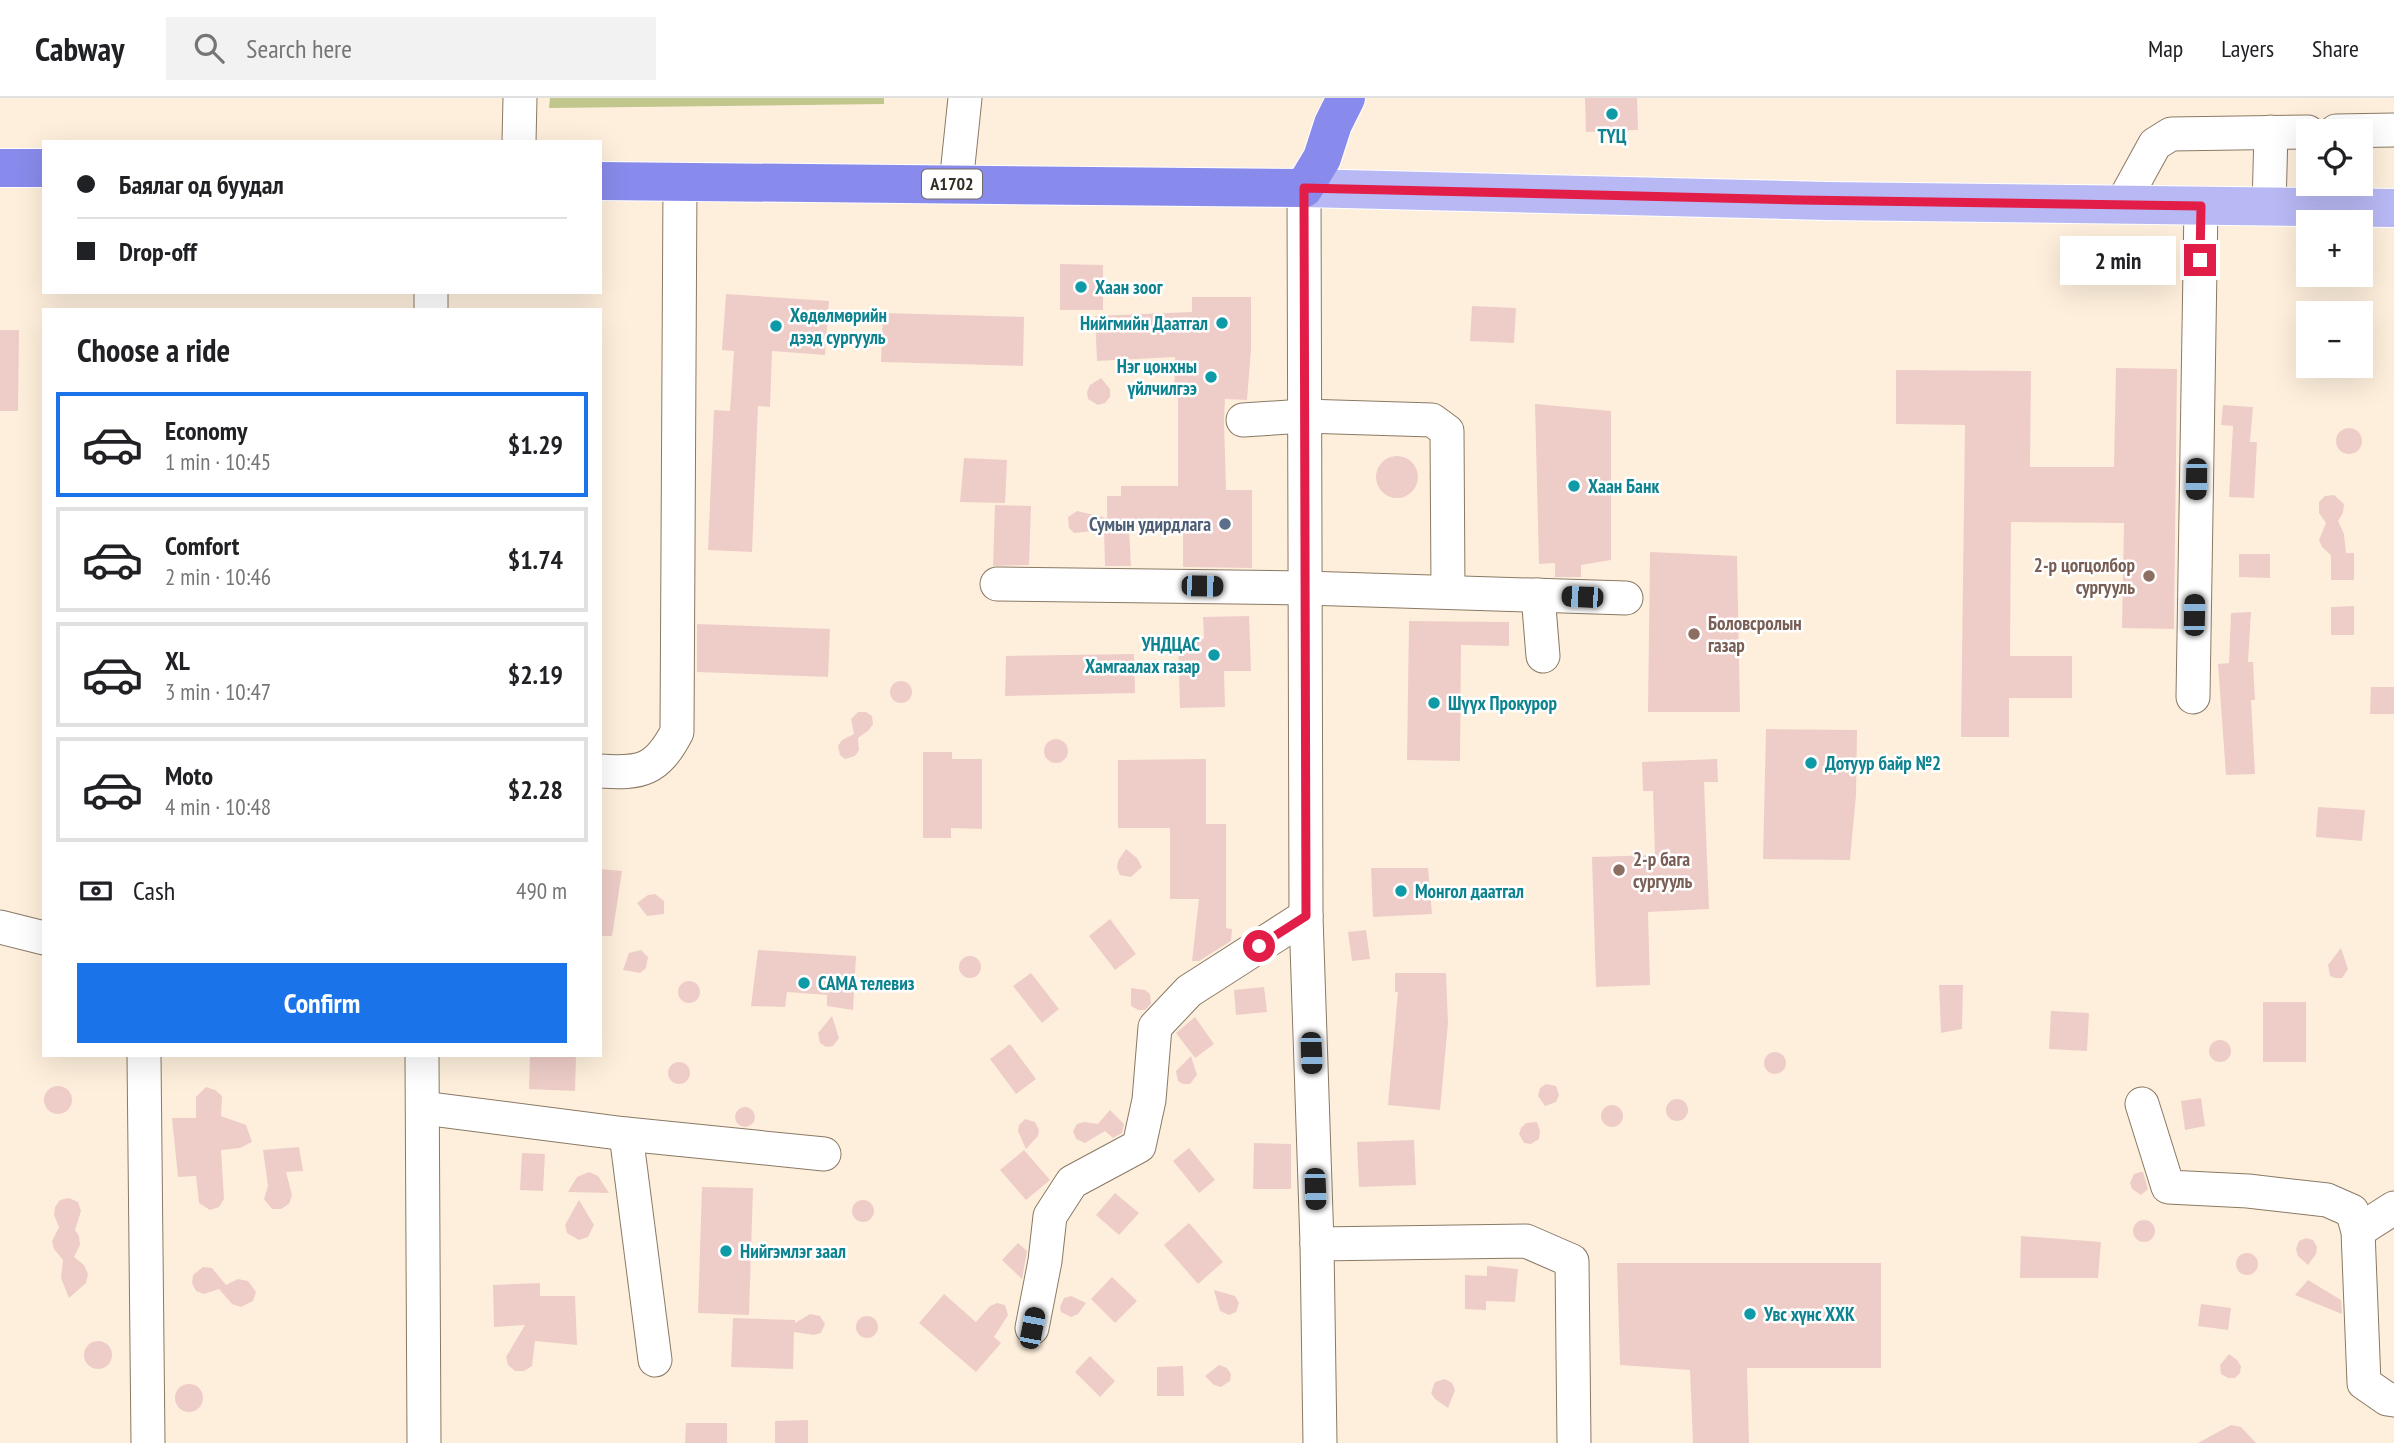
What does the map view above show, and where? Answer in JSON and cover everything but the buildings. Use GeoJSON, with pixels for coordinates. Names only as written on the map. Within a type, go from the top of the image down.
{"type":"FeatureCollection","features":[{"type":"Feature","properties":{"kind":"highway"},"geometry":{"type":"LineString","coordinates":[[1304,188],[1322,158],[1333,124],[1346,98]]}},
{"type":"Feature","properties":{"kind":"highway"},"geometry":{"type":"LineString","coordinates":[[0,168],[42,168]]}},
{"type":"Feature","properties":{"kind":"highway","name":"A1702"},"geometry":{"type":"LineString","coordinates":[[602,181],[1304,188]]}},
{"type":"Feature","properties":{"kind":"main road"},"geometry":{"type":"LineString","coordinates":[[1304,188],[1800,200],[2394,208]]}},
{"type":"Feature","properties":{"kind":"street"},"geometry":{"type":"LineString","coordinates":[[519,140],[520,98]]}},
{"type":"Feature","properties":{"kind":"street"},"geometry":{"type":"LineString","coordinates":[[956,184],[965,98]]}},
{"type":"Feature","properties":{"kind":"street"},"geometry":{"type":"LineString","coordinates":[[2373,130],[2394,130]]}},
{"type":"Feature","properties":{"kind":"street"},"geometry":{"type":"LineString","coordinates":[[2269,206],[2271,132]]}},
{"type":"Feature","properties":{"kind":"street"},"geometry":{"type":"LineString","coordinates":[[2122,204],[2155,144],[2171,134],[2296,132]]}},
{"type":"Feature","properties":{"kind":"street"},"geometry":{"type":"LineString","coordinates":[[602,771],[642,770],[665,755],[677,732],[680,183]]}},
{"type":"Feature","properties":{"kind":"street"},"geometry":{"type":"LineString","coordinates":[[1304,188],[1306,916],[1317,1244],[1320,1443]]}},
{"type":"Feature","properties":{"kind":"street"},"geometry":{"type":"LineString","coordinates":[[2193,697],[2201,206]]}},
{"type":"Feature","properties":{"kind":"street"},"geometry":{"type":"LineString","coordinates":[[1243,420],[1304,416],[1432,420],[1447,431],[1448,591]]}},
{"type":"Feature","properties":{"kind":"street"},"geometry":{"type":"LineString","coordinates":[[997,584],[1448,591],[1626,598]]}},
{"type":"Feature","properties":{"kind":"street"},"geometry":{"type":"LineString","coordinates":[[1538,595],[1543,656]]}},
{"type":"Feature","properties":{"kind":"street"},"geometry":{"type":"LineString","coordinates":[[1032,1328],[1051,1216],[1072,1182],[1139,1146],[1149,1100],[1155,1027],[1189,991],[1306,916]]}},
{"type":"Feature","properties":{"kind":"street"},"geometry":{"type":"LineString","coordinates":[[0,928],[42,938]]}},
{"type":"Feature","properties":{"kind":"street"},"geometry":{"type":"LineString","coordinates":[[144,1057],[148,1443]]}},
{"type":"Feature","properties":{"kind":"street"},"geometry":{"type":"LineString","coordinates":[[422,1057],[424,1443]]}},
{"type":"Feature","properties":{"kind":"street"},"geometry":{"type":"LineString","coordinates":[[2142,1104],[2168,1187],[2248,1191],[2327,1200],[2352,1211],[2358,1231],[2364,1383],[2387,1399],[2394,1400]]}},
{"type":"Feature","properties":{"kind":"street"},"geometry":{"type":"LineString","coordinates":[[423,1108],[626,1134],[824,1154]]}},
{"type":"Feature","properties":{"kind":"street"},"geometry":{"type":"LineString","coordinates":[[626,1134],[655,1360]]}},
{"type":"Feature","properties":{"kind":"street"},"geometry":{"type":"LineString","coordinates":[[2358,1231],[2394,1208]]}},
{"type":"Feature","properties":{"kind":"street"},"geometry":{"type":"LineString","coordinates":[[1317,1244],[1526,1241],[1572,1261],[1574,1443]]}},
{"type":"Feature","properties":{"kind":"green space"},"geometry":{"type":"Polygon","coordinates":[[[550,98],[884,98],[884,104],[549,108],[550,98]]]}},
{"type":"Feature","properties":{"kind":"place","name":"ТҮЦ"},"geometry":{"type":"Point","coordinates":[1612,114]}},
{"type":"Feature","properties":{"kind":"place","name":"Хаан зоог"},"geometry":{"type":"Point","coordinates":[1081,287]}},
{"type":"Feature","properties":{"kind":"place","name":"Нийгмийн Даатгал"},"geometry":{"type":"Point","coordinates":[1222,323]}},
{"type":"Feature","properties":{"kind":"place","name":"Хөдөлмөрийн дээд сургууль"},"geometry":{"type":"Point","coordinates":[776,326]}},
{"type":"Feature","properties":{"kind":"place","name":"Нэг цонхны үйлчилгээ"},"geometry":{"type":"Point","coordinates":[1211,377]}},
{"type":"Feature","properties":{"kind":"place","name":"Хаан Банк"},"geometry":{"type":"Point","coordinates":[1574,486]}},
{"type":"Feature","properties":{"kind":"place","name":"Сумын удирдлага"},"geometry":{"type":"Point","coordinates":[1225,524]}},
{"type":"Feature","properties":{"kind":"place","name":"2-р цогцолбор сургууль"},"geometry":{"type":"Point","coordinates":[2149,576]}},
{"type":"Feature","properties":{"kind":"place","name":"Боловсролын газар"},"geometry":{"type":"Point","coordinates":[1694,634]}},
{"type":"Feature","properties":{"kind":"place","name":"УНДЦАС Хамгаалах газар"},"geometry":{"type":"Point","coordinates":[1214,655]}},
{"type":"Feature","properties":{"kind":"place","name":"Шүүх Прокурор"},"geometry":{"type":"Point","coordinates":[1434,703]}},
{"type":"Feature","properties":{"kind":"place","name":"Дотуур байр №2"},"geometry":{"type":"Point","coordinates":[1811,763]}},
{"type":"Feature","properties":{"kind":"place","name":"2-р бага сургууль"},"geometry":{"type":"Point","coordinates":[1619,870]}},
{"type":"Feature","properties":{"kind":"place","name":"Монгол даатгал"},"geometry":{"type":"Point","coordinates":[1401,891]}},
{"type":"Feature","properties":{"kind":"place","name":"САМА телевиз"},"geometry":{"type":"Point","coordinates":[804,983]}},
{"type":"Feature","properties":{"kind":"place","name":"Нийгэмлэг заал"},"geometry":{"type":"Point","coordinates":[726,1251]}},
{"type":"Feature","properties":{"kind":"place","name":"Увс хүнс ХХК"},"geometry":{"type":"Point","coordinates":[1750,1314]}},
{"type":"Feature","properties":{"kind":"route"},"geometry":{"type":"LineString","coordinates":[[1259,946],[1306,916],[1304,188],[2201,206],[2200,260]]}}]}
